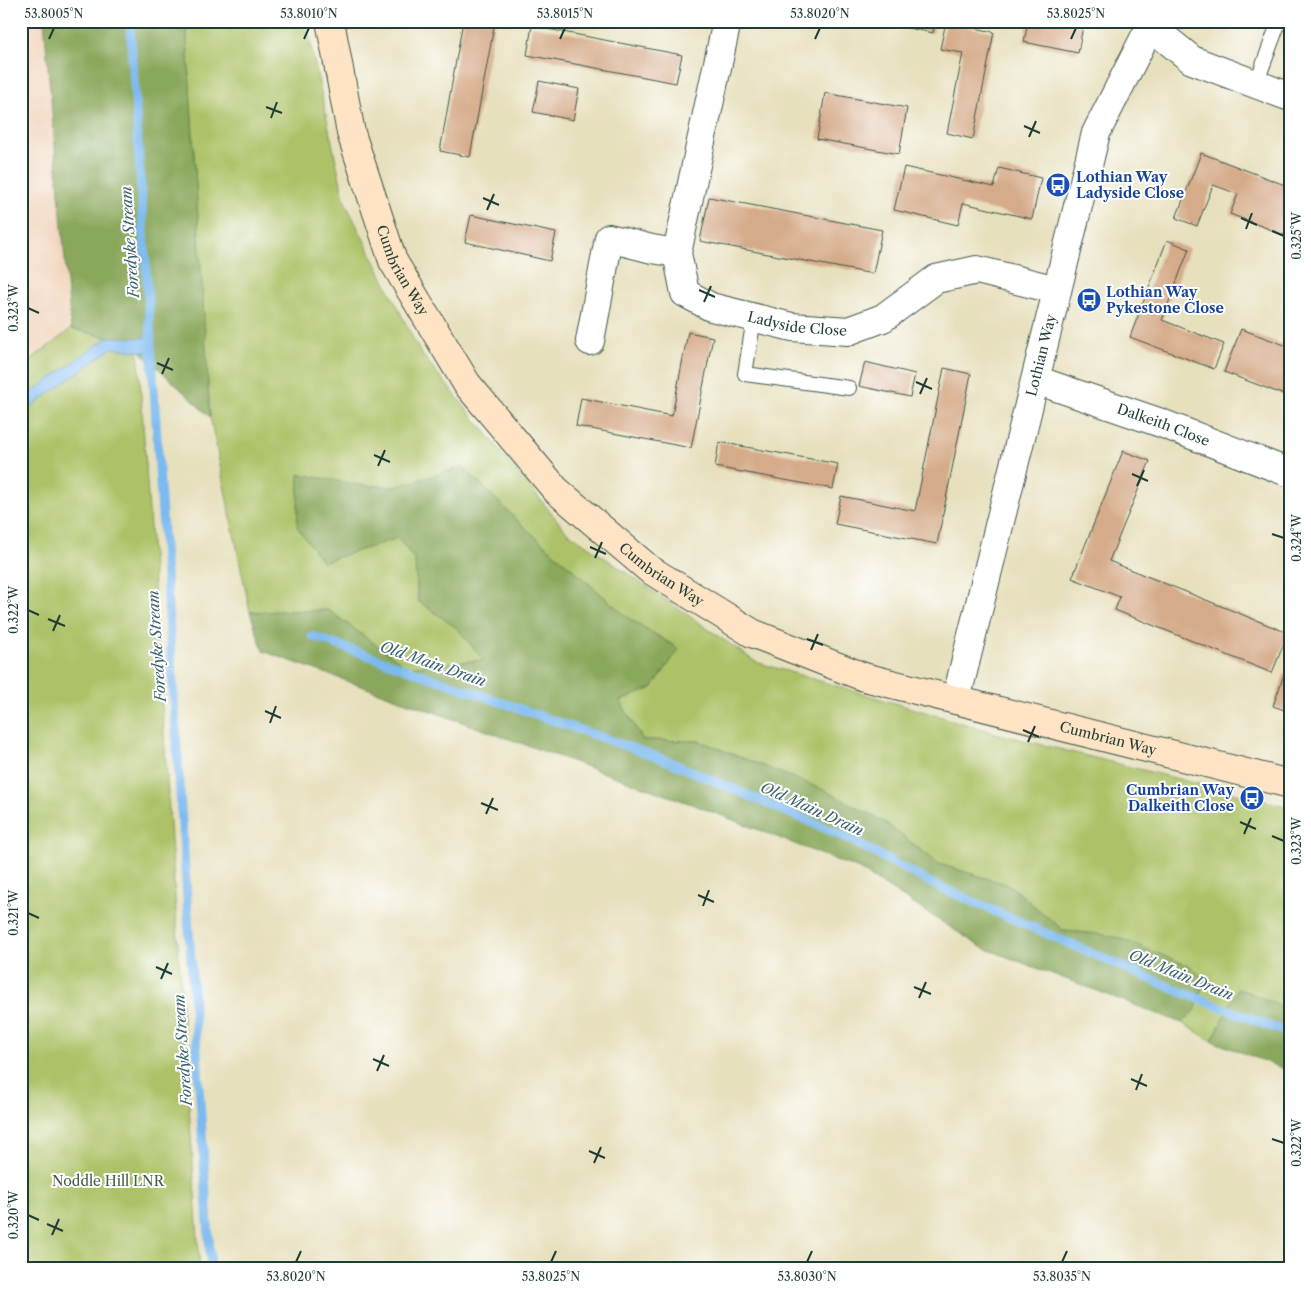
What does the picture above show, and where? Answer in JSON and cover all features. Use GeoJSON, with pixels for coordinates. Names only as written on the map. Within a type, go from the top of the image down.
{"type":"FeatureCollection","features":[{"type":"Feature","properties":{"kind":"street","name":"Cumbrian Way"},"geometry":{"type":"LineString","coordinates":[[330,21],[351,134],[393,261],[467,384],[556,490],[649,569],[752,632],[864,677],[1290,784]]}},
{"type":"Feature","properties":{"kind":"street","name":"Ladyside Close"},"geometry":{"type":"LineString","coordinates":[[727,21],[677,253],[685,293],[711,307],[792,327],[848,331],[883,318],[936,279],[977,270],[1057,290]]}},
{"type":"Feature","properties":{"kind":"street","name":"Lothian Way"},"geometry":{"type":"LineString","coordinates":[[956,700],[1096,133],[1151,23]]}},
{"type":"Feature","properties":{"kind":"street"},"geometry":{"type":"LineString","coordinates":[[1151,23],[1192,60],[1290,98]]}},
{"type":"Feature","properties":{"kind":"street"},"geometry":{"type":"LineString","coordinates":[[590,341],[609,238],[677,253]]}},
{"type":"Feature","properties":{"kind":"street","name":"Dalkeith Close"},"geometry":{"type":"LineString","coordinates":[[1036,380],[1161,423],[1290,473]]}},
{"type":"Feature","properties":{"kind":"lane"},"geometry":{"type":"LineString","coordinates":[[1256,84],[1277,27]]}},
{"type":"Feature","properties":{"kind":"lane"},"geometry":{"type":"LineString","coordinates":[[754,318],[745,374],[849,388]]}},
{"type":"Feature","properties":{"kind":"shaded area"},"geometry":{"type":"Polygon","coordinates":[[[21,21],[44,21],[71,329],[21,367],[21,21]]]}},
{"type":"Feature","properties":{"kind":"green space"},"geometry":{"type":"Polygon","coordinates":[[[44,21],[186,21],[210,417],[138,349],[108,337],[71,329],[44,21]]]}},
{"type":"Feature","properties":{"kind":"green space"},"geometry":{"type":"Polygon","coordinates":[[[186,21],[307,21],[345,202],[420,352],[566,531],[756,662],[999,734],[1290,807],[1290,1010],[1238,989],[1212,1041],[1182,1023],[1196,1009],[1119,938],[1100,934],[1064,931],[1009,885],[939,864],[883,821],[700,741],[643,740],[620,701],[652,688],[679,649],[627,617],[521,524],[463,467],[395,487],[360,485],[323,562],[397,538],[415,560],[418,601],[457,628],[484,660],[407,667],[328,610],[250,612],[210,417],[186,21]]]}},
{"type":"Feature","properties":{"kind":"green space","name":"Noddle Hill LNR"},"geometry":{"type":"Polygon","coordinates":[[[71,329],[108,337],[138,349],[200,1269],[21,1269],[21,367],[71,329]]]}},
{"type":"Feature","properties":{"kind":"green space"},"geometry":{"type":"Polygon","coordinates":[[[463,467],[521,524],[627,617],[679,649],[652,688],[620,701],[643,740],[700,741],[824,790],[883,821],[939,864],[1009,885],[1064,931],[1100,934],[1119,938],[1192,967],[1204,980],[1196,1009],[1182,1023],[981,947],[859,869],[697,806],[263,651],[250,612],[328,610],[407,667],[484,660],[457,628],[418,601],[415,560],[398,538],[323,562],[297,527],[299,474],[360,485],[394,487],[463,467]]]}},
{"type":"Feature","properties":{"kind":"green space"},"geometry":{"type":"Polygon","coordinates":[[[1238,988],[1290,1010],[1290,1071],[1212,1041],[1238,988]]]}},
{"type":"Feature","properties":{"kind":"water"},"geometry":{"type":"Polygon","coordinates":[[[108,337],[150,338],[152,353],[112,348],[21,414],[21,400],[108,337]]]}},
{"type":"Feature","properties":{"kind":"building"},"geometry":{"type":"Polygon","coordinates":[[[463,21],[495,21],[470,157],[440,151],[463,21]]]}},
{"type":"Feature","properties":{"kind":"building"},"geometry":{"type":"Polygon","coordinates":[[[873,21],[935,21],[933,33],[873,21]]]}},
{"type":"Feature","properties":{"kind":"building"},"geometry":{"type":"Polygon","coordinates":[[[1028,21],[1059,21],[1083,26],[1078,53],[1024,42],[1028,21]]]}},
{"type":"Feature","properties":{"kind":"building"},"geometry":{"type":"Polygon","coordinates":[[[946,22],[994,32],[973,139],[947,133],[963,53],[940,49],[946,22]]]}},
{"type":"Feature","properties":{"kind":"building"},"geometry":{"type":"Polygon","coordinates":[[[532,26],[682,55],[676,83],[527,55],[532,26]]]}},
{"type":"Feature","properties":{"kind":"building"},"geometry":{"type":"Polygon","coordinates":[[[539,81],[579,89],[573,120],[533,112],[539,81]]]}},
{"type":"Feature","properties":{"kind":"building"},"geometry":{"type":"Polygon","coordinates":[[[825,93],[907,108],[899,154],[817,139],[825,93]]]}},
{"type":"Feature","properties":{"kind":"building"},"geometry":{"type":"Polygon","coordinates":[[[1201,153],[1290,187],[1290,237],[1230,214],[1238,194],[1213,185],[1197,226],[1176,218],[1201,153]]]}},
{"type":"Feature","properties":{"kind":"building"},"geometry":{"type":"Polygon","coordinates":[[[904,167],[994,187],[999,168],[1041,178],[1032,219],[963,203],[958,225],[894,210],[904,167]]]}},
{"type":"Feature","properties":{"kind":"building"},"geometry":{"type":"Polygon","coordinates":[[[709,197],[882,230],[873,274],[700,241],[709,197]]]}},
{"type":"Feature","properties":{"kind":"building"},"geometry":{"type":"Polygon","coordinates":[[[471,215],[556,233],[550,261],[465,242],[471,215]]]}},
{"type":"Feature","properties":{"kind":"building"},"geometry":{"type":"Polygon","coordinates":[[[1167,240],[1189,249],[1162,320],[1224,344],[1214,369],[1130,337],[1167,240]]]}},
{"type":"Feature","properties":{"kind":"building"},"geometry":{"type":"Polygon","coordinates":[[[1241,329],[1290,347],[1290,397],[1224,372],[1241,329]]]}},
{"type":"Feature","properties":{"kind":"building"},"geometry":{"type":"Polygon","coordinates":[[[688,332],[713,337],[691,448],[576,426],[581,398],[672,416],[688,332]]]}},
{"type":"Feature","properties":{"kind":"building"},"geometry":{"type":"Polygon","coordinates":[[[865,362],[915,374],[910,397],[859,386],[865,362]]]}},
{"type":"Feature","properties":{"kind":"building"},"geometry":{"type":"Polygon","coordinates":[[[944,368],[971,374],[937,544],[835,524],[841,496],[915,511],[944,368]]]}},
{"type":"Feature","properties":{"kind":"building"},"geometry":{"type":"Polygon","coordinates":[[[719,442],[838,464],[833,489],[715,467],[719,442]]]}},
{"type":"Feature","properties":{"kind":"building"},"geometry":{"type":"Polygon","coordinates":[[[1123,451],[1150,461],[1109,561],[1288,633],[1272,673],[1115,610],[1120,597],[1072,578],[1123,451]]]}},
{"type":"Feature","properties":{"kind":"building"},"geometry":{"type":"Polygon","coordinates":[[[1286,669],[1290,670],[1290,712],[1273,706],[1286,669]]]}},
{"type":"Feature","properties":{"kind":"waterway","name":"Foredyke Stream"},"geometry":{"type":"LineString","coordinates":[[130,21],[211,1269]]}},
{"type":"Feature","properties":{"kind":"waterway","name":"Old Main Drain"},"geometry":{"type":"LineString","coordinates":[[312,636],[663,759],[843,836],[937,886],[1174,989],[1290,1034]]}},
{"type":"Feature","properties":{"kind":"place","name":"Lothian Way Ladyside Close"},"geometry":{"type":"Point","coordinates":[1058,185]}},
{"type":"Feature","properties":{"kind":"place","name":"Lothian Way Pykestone Close"},"geometry":{"type":"Point","coordinates":[1089,300]}},
{"type":"Feature","properties":{"kind":"place","name":"Cumbrian Way Dalkeith Close"},"geometry":{"type":"Point","coordinates":[1252,798]}}]}
